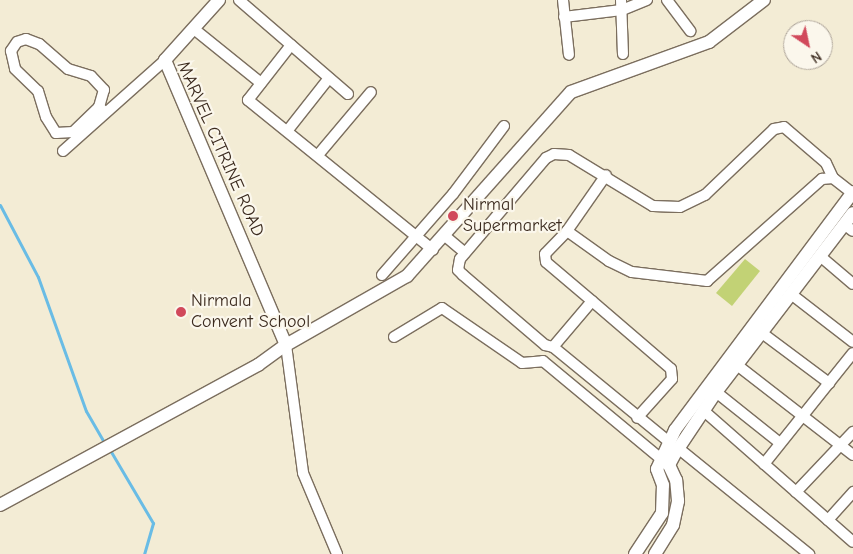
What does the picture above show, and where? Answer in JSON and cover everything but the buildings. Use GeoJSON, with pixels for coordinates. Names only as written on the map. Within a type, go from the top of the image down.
{"type":"FeatureCollection","features":[{"type":"Feature","properties":{"kind":"street"},"geometry":{"type":"LineString","coordinates":[[165,60],[219,0]]}},
{"type":"Feature","properties":{"kind":"street"},"geometry":{"type":"LineString","coordinates":[[239,0],[348,94]]}},
{"type":"Feature","properties":{"kind":"street"},"geometry":{"type":"LineString","coordinates":[[563,0],[568,55]]}},
{"type":"Feature","properties":{"kind":"street"},"geometry":{"type":"LineString","coordinates":[[564,17],[647,0]]}},
{"type":"Feature","properties":{"kind":"street"},"geometry":{"type":"LineString","coordinates":[[666,0],[690,31]]}},
{"type":"Feature","properties":{"kind":"street"},"geometry":{"type":"LineString","coordinates":[[0,505],[50,476],[258,365],[286,345],[407,276],[433,250],[570,92],[709,42],[764,0]]}},
{"type":"Feature","properties":{"kind":"street"},"geometry":{"type":"LineString","coordinates":[[622,5],[624,54]]}},
{"type":"Feature","properties":{"kind":"street"},"geometry":{"type":"LineString","coordinates":[[194,29],[261,83]]}},
{"type":"Feature","properties":{"kind":"street"},"geometry":{"type":"LineString","coordinates":[[26,39],[39,44],[68,69],[91,76],[104,90],[102,109],[73,132],[56,133],[46,117],[38,91],[15,69],[12,50],[17,42],[26,39]]}},
{"type":"Feature","properties":{"kind":"street"},"geometry":{"type":"LineString","coordinates":[[291,45],[248,100],[288,130],[433,250]]}},
{"type":"Feature","properties":{"kind":"street","name":"MARVEL CITRINE ROAD"},"geometry":{"type":"LineString","coordinates":[[63,151],[102,109],[165,60],[286,345]]}},
{"type":"Feature","properties":{"kind":"street"},"geometry":{"type":"LineString","coordinates":[[288,130],[329,78]]}},
{"type":"Feature","properties":{"kind":"street"},"geometry":{"type":"LineString","coordinates":[[318,155],[371,92]]}},
{"type":"Feature","properties":{"kind":"street"},"geometry":{"type":"LineString","coordinates":[[382,275],[417,237],[504,126]]}},
{"type":"Feature","properties":{"kind":"street"},"geometry":{"type":"LineString","coordinates":[[635,554],[662,513],[663,485],[657,469],[665,462],[673,445],[705,387],[853,192],[833,178],[826,163],[790,130],[779,126],[705,195],[680,207],[653,206],[606,175],[561,153],[546,158],[457,264],[463,275],[545,345],[553,346],[638,418],[673,445],[809,554]]}},
{"type":"Feature","properties":{"kind":"street"},"geometry":{"type":"LineString","coordinates":[[606,175],[567,231],[545,254],[546,262],[671,369],[672,379],[638,418]]}},
{"type":"Feature","properties":{"kind":"street"},"geometry":{"type":"LineString","coordinates":[[567,231],[609,261],[632,272],[706,281],[714,278],[810,188],[822,179],[833,178]]}},
{"type":"Feature","properties":{"kind":"street"},"geometry":{"type":"LineString","coordinates":[[673,445],[704,411],[716,392],[820,256],[848,228],[853,213]]}},
{"type":"Feature","properties":{"kind":"street"},"geometry":{"type":"LineString","coordinates":[[445,236],[465,253]]}},
{"type":"Feature","properties":{"kind":"street"},"geometry":{"type":"LineString","coordinates":[[820,256],[853,284]]}},
{"type":"Feature","properties":{"kind":"street"},"geometry":{"type":"LineString","coordinates":[[791,294],[853,342]]}},
{"type":"Feature","properties":{"kind":"street"},"geometry":{"type":"LineString","coordinates":[[553,346],[592,301]]}},
{"type":"Feature","properties":{"kind":"street"},"geometry":{"type":"LineString","coordinates":[[394,337],[442,308],[522,363],[543,361],[665,462],[676,480],[678,501],[673,525],[655,554]]}},
{"type":"Feature","properties":{"kind":"street"},"geometry":{"type":"LineString","coordinates":[[762,332],[829,383]]}},
{"type":"Feature","properties":{"kind":"street"},"geometry":{"type":"LineString","coordinates":[[286,345],[303,473],[337,554]]}},
{"type":"Feature","properties":{"kind":"street"},"geometry":{"type":"LineString","coordinates":[[764,464],[853,353]]}},
{"type":"Feature","properties":{"kind":"street"},"geometry":{"type":"LineString","coordinates":[[737,365],[804,414],[853,454]]}},
{"type":"Feature","properties":{"kind":"street"},"geometry":{"type":"LineString","coordinates":[[716,392],[780,443]]}},
{"type":"Feature","properties":{"kind":"street"},"geometry":{"type":"LineString","coordinates":[[704,411],[853,542]]}},
{"type":"Feature","properties":{"kind":"street"},"geometry":{"type":"LineString","coordinates":[[796,492],[853,432]]}},
{"type":"Feature","properties":{"kind":"street"},"geometry":{"type":"LineString","coordinates":[[828,520],[853,492]]}},
{"type":"Feature","properties":{"kind":"green space"},"geometry":{"type":"Polygon","coordinates":[[[745,259],[760,271],[732,306],[716,293],[745,259]]]}},
{"type":"Feature","properties":{"kind":"waterway"},"geometry":{"type":"LineString","coordinates":[[0,205],[38,277],[86,411],[106,445]]}},
{"type":"Feature","properties":{"kind":"waterway"},"geometry":{"type":"LineString","coordinates":[[110,450],[153,523],[144,554]]}},
{"type":"Feature","properties":{"kind":"place","name":"Nirmal Supermarket"},"geometry":{"type":"Point","coordinates":[453,216]}},
{"type":"Feature","properties":{"kind":"place","name":"Nirmala Convent School"},"geometry":{"type":"Point","coordinates":[181,312]}}]}
